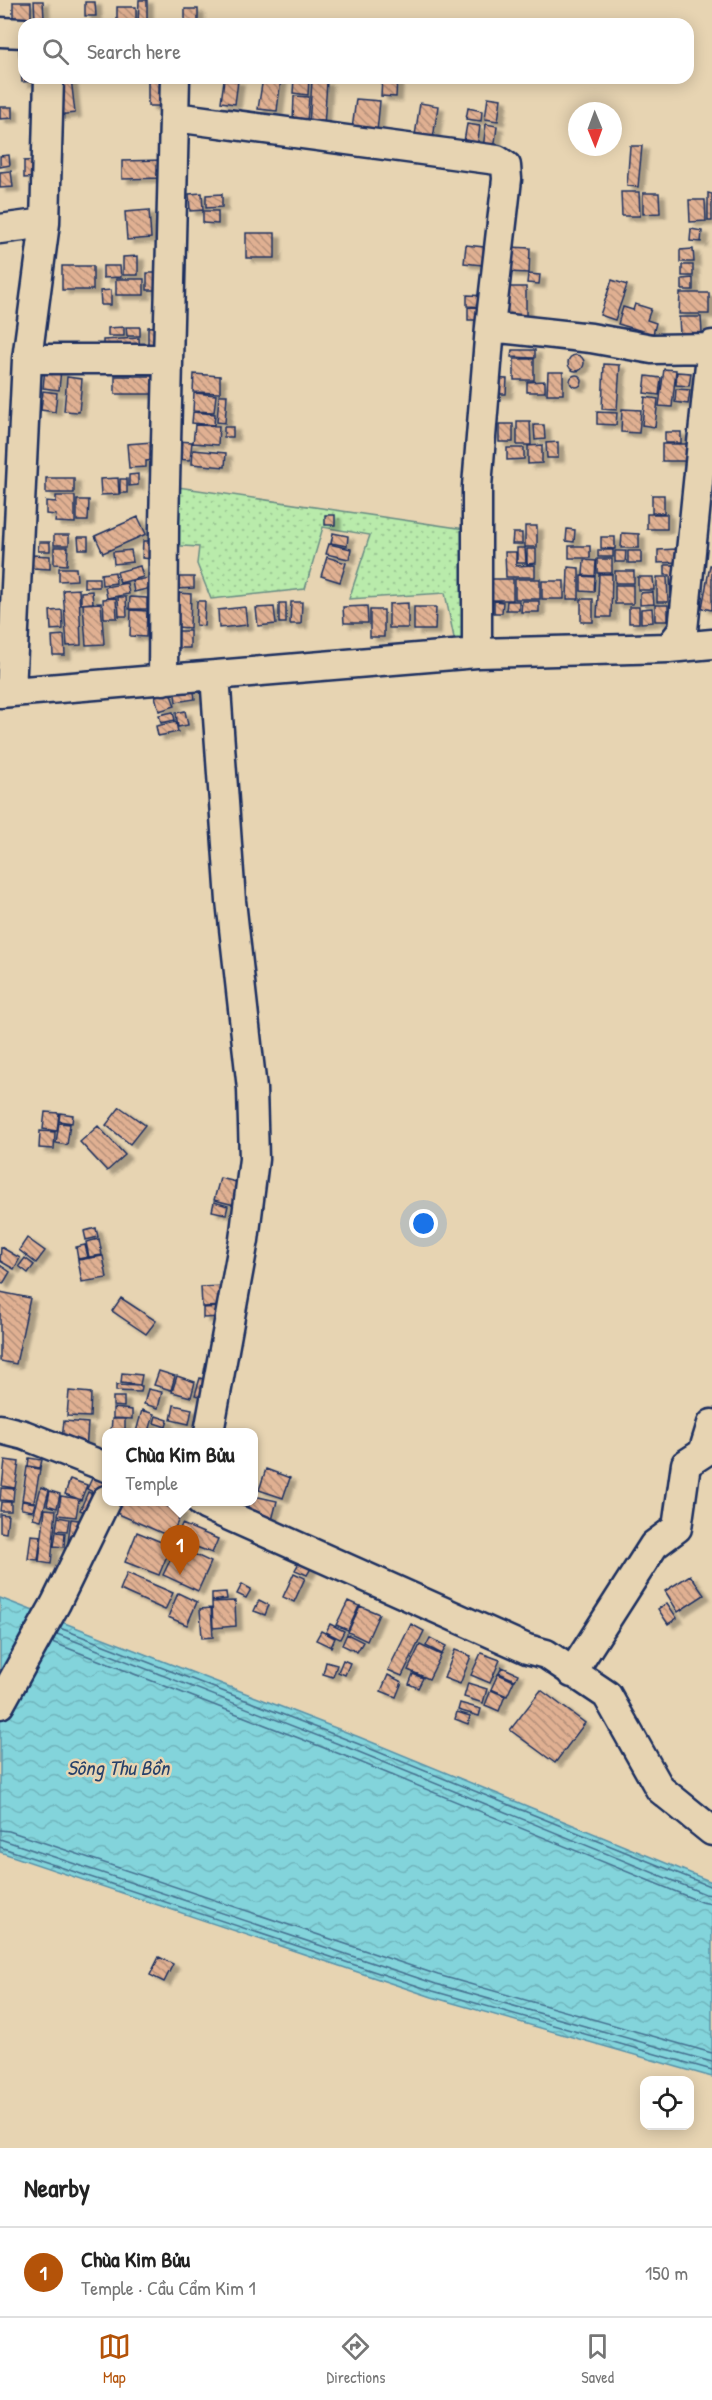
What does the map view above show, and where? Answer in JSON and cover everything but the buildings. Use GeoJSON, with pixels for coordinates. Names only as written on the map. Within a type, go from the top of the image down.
{"type":"FeatureCollection","features":[{"type":"Feature","properties":{"kind":"street"},"geometry":{"type":"LineString","coordinates":[[0,32],[18,33]]}},
{"type":"Feature","properties":{"kind":"street"},"geometry":{"type":"LineString","coordinates":[[49,84],[45,223],[27,359],[6,692],[477,653],[669,648],[712,644]]}},
{"type":"Feature","properties":{"kind":"street"},"geometry":{"type":"LineString","coordinates":[[163,680],[175,84]]}},
{"type":"Feature","properties":{"kind":"street"},"geometry":{"type":"LineString","coordinates":[[175,117],[501,161],[506,166],[507,179],[490,327],[477,486],[477,653]]}},
{"type":"Feature","properties":{"kind":"street"},"geometry":{"type":"LineString","coordinates":[[0,229],[45,223]]}},
{"type":"Feature","properties":{"kind":"street"},"geometry":{"type":"LineString","coordinates":[[490,327],[591,338],[652,349],[712,347],[683,630],[669,648]]}},
{"type":"Feature","properties":{"kind":"street"},"geometry":{"type":"LineString","coordinates":[[27,359],[168,359]]}},
{"type":"Feature","properties":{"kind":"street"},"geometry":{"type":"LineString","coordinates":[[210,1428],[244,1240],[254,1159],[252,1089],[231,901],[215,675]]}},
{"type":"Feature","properties":{"kind":"street"},"geometry":{"type":"LineString","coordinates":[[572,1673],[654,1545],[676,1528],[686,1464],[703,1453],[712,1424]]}},
{"type":"Feature","properties":{"kind":"street"},"geometry":{"type":"LineString","coordinates":[[0,1429],[24,1435],[102,1465]]}},
{"type":"Feature","properties":{"kind":"street"},"geometry":{"type":"LineString","coordinates":[[0,1704],[57,1603],[103,1506]]}},
{"type":"Feature","properties":{"kind":"street"},"geometry":{"type":"LineString","coordinates":[[207,1506],[517,1645],[546,1654],[607,1695],[660,1789],[712,1830]]}},
{"type":"Feature","properties":{"kind":"green space"},"geometry":{"type":"Polygon","coordinates":[[[171,486],[492,533],[484,638],[454,638],[445,593],[349,599],[370,535],[323,527],[305,589],[211,599],[197,564],[199,547],[166,545],[171,486]]]}},
{"type":"Feature","properties":{"kind":"water","name":"Sông Thu Bồn"},"geometry":{"type":"Polygon","coordinates":[[[0,1598],[359,1737],[712,1882],[712,2077],[432,1997],[0,1852],[0,1598]]]}},
{"type":"Feature","properties":{"kind":"place","name":"Chùa Kim Bửu"},"geometry":{"type":"Point","coordinates":[180,1575]}}]}
